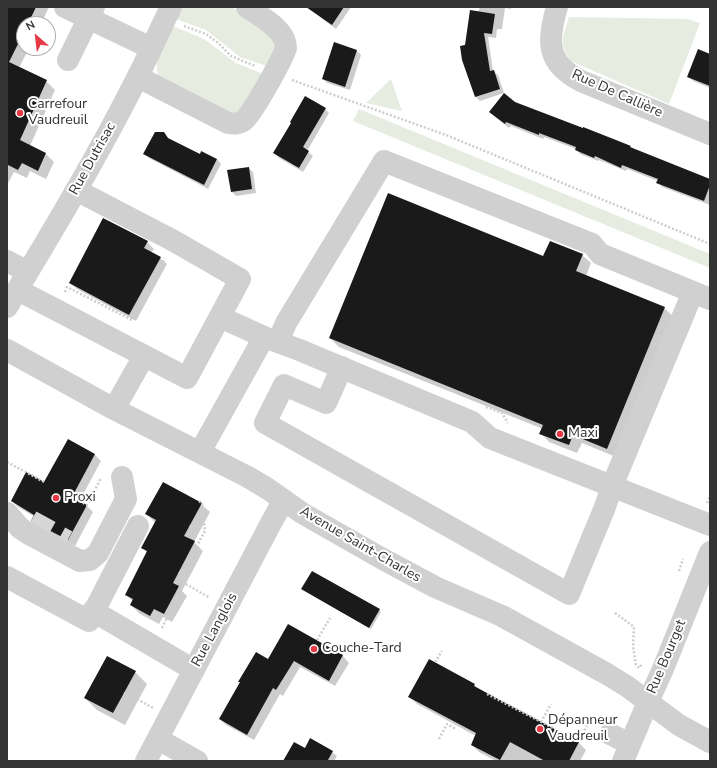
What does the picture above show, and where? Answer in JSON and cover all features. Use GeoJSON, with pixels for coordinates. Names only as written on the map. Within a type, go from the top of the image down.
{"type":"FeatureCollection","features":[{"type":"Feature","properties":{"kind":"street"},"geometry":{"type":"LineString","coordinates":[[65,7],[92,13],[151,48]]}},
{"type":"Feature","properties":{"kind":"street"},"geometry":{"type":"LineString","coordinates":[[138,77],[228,123],[233,124],[243,121],[251,111],[286,48],[286,42],[280,33],[247,7]]}},
{"type":"Feature","properties":{"kind":"street","name":"Rue De Callière"},"geometry":{"type":"LineString","coordinates":[[557,7],[552,26],[551,44],[554,58],[567,73],[581,81],[710,134]]}},
{"type":"Feature","properties":{"kind":"street"},"geometry":{"type":"LineString","coordinates":[[68,60],[92,13]]}},
{"type":"Feature","properties":{"kind":"street","name":"Rue Dutrisac"},"geometry":{"type":"LineString","coordinates":[[17,290],[76,190],[138,77],[151,48],[176,16]]}},
{"type":"Feature","properties":{"kind":"street"},"geometry":{"type":"LineString","coordinates":[[200,452],[271,339],[286,323],[384,161],[592,244],[600,254],[701,296],[612,486],[605,507],[569,594],[264,423],[284,385],[326,403],[342,367]]}},
{"type":"Feature","properties":{"kind":"street"},"geometry":{"type":"LineString","coordinates":[[7,261],[17,290],[187,378],[240,279],[174,241],[76,190]]}},
{"type":"Feature","properties":{"kind":"street"},"geometry":{"type":"LineString","coordinates":[[220,317],[472,422],[490,438],[710,525]]}},
{"type":"Feature","properties":{"kind":"street","name":"Avenue Saint-Charles"},"geometry":{"type":"LineString","coordinates":[[7,350],[114,408],[254,480],[302,513],[381,558],[435,587],[502,616],[520,626],[628,687],[679,725],[710,742]]}},
{"type":"Feature","properties":{"kind":"street"},"geometry":{"type":"LineString","coordinates":[[114,408],[144,356]]}},
{"type":"Feature","properties":{"kind":"street"},"geometry":{"type":"LineString","coordinates":[[7,514],[20,528],[29,534],[80,561],[90,560],[98,553],[126,499],[113,476]]}},
{"type":"Feature","properties":{"kind":"street","name":"Rue Langlois"},"geometry":{"type":"LineString","coordinates":[[146,761],[284,500]]}},
{"type":"Feature","properties":{"kind":"street"},"geometry":{"type":"LineString","coordinates":[[7,514],[19,514],[31,521]]}},
{"type":"Feature","properties":{"kind":"street"},"geometry":{"type":"LineString","coordinates":[[7,577],[89,620],[138,526]]}},
{"type":"Feature","properties":{"kind":"street"},"geometry":{"type":"LineString","coordinates":[[67,541],[95,557]]}},
{"type":"Feature","properties":{"kind":"street","name":"Rue Bourget"},"geometry":{"type":"LineString","coordinates":[[627,752],[663,670],[710,552]]}},
{"type":"Feature","properties":{"kind":"street"},"geometry":{"type":"LineString","coordinates":[[94,611],[194,670]]}},
{"type":"Feature","properties":{"kind":"street"},"geometry":{"type":"LineString","coordinates":[[610,734],[627,752]]}},
{"type":"Feature","properties":{"kind":"street"},"geometry":{"type":"LineString","coordinates":[[158,739],[197,761]]}},
{"type":"Feature","properties":{"kind":"path"},"geometry":{"type":"LineString","coordinates":[[176,16],[217,42],[231,56],[258,68]]}},
{"type":"Feature","properties":{"kind":"path"},"geometry":{"type":"LineString","coordinates":[[289,79],[446,135],[710,244]]}},
{"type":"Feature","properties":{"kind":"path"},"geometry":{"type":"LineString","coordinates":[[67,287],[101,305],[123,314],[132,320],[165,257]]}},
{"type":"Feature","properties":{"kind":"path"},"geometry":{"type":"LineString","coordinates":[[101,305],[103,301]]}},
{"type":"Feature","properties":{"kind":"path"},"geometry":{"type":"LineString","coordinates":[[482,405],[502,413],[510,427]]}},
{"type":"Feature","properties":{"kind":"path"},"geometry":{"type":"LineString","coordinates":[[7,462],[44,482]]}},
{"type":"Feature","properties":{"kind":"path"},"geometry":{"type":"LineString","coordinates":[[72,497],[87,505],[113,476]]}},
{"type":"Feature","properties":{"kind":"path"},"geometry":{"type":"LineString","coordinates":[[164,624],[191,571],[190,560],[205,531],[202,503],[199,501]]}},
{"type":"Feature","properties":{"kind":"path"},"geometry":{"type":"LineString","coordinates":[[189,527],[198,527]]}},
{"type":"Feature","properties":{"kind":"path"},"geometry":{"type":"LineString","coordinates":[[179,572],[188,577]]}},
{"type":"Feature","properties":{"kind":"path"},"geometry":{"type":"LineString","coordinates":[[184,584],[215,601]]}},
{"type":"Feature","properties":{"kind":"path"},"geometry":{"type":"LineString","coordinates":[[615,613],[634,627],[634,659],[639,668]]}},
{"type":"Feature","properties":{"kind":"path"},"geometry":{"type":"LineString","coordinates":[[317,640],[330,618]]}},
{"type":"Feature","properties":{"kind":"path"},"geometry":{"type":"LineString","coordinates":[[434,662],[442,651]]}},
{"type":"Feature","properties":{"kind":"path"},"geometry":{"type":"LineString","coordinates":[[124,693],[158,711]]}},
{"type":"Feature","properties":{"kind":"path"},"geometry":{"type":"LineString","coordinates":[[487,694],[555,729]]}},
{"type":"Feature","properties":{"kind":"path"},"geometry":{"type":"LineString","coordinates":[[119,716],[130,695]]}},
{"type":"Feature","properties":{"kind":"path"},"geometry":{"type":"LineString","coordinates":[[541,722],[551,704]]}},
{"type":"Feature","properties":{"kind":"path"},"geometry":{"type":"LineString","coordinates":[[562,733],[579,742],[588,723]]}},
{"type":"Feature","properties":{"kind":"path"},"geometry":{"type":"LineString","coordinates":[[439,739],[447,724],[456,729]]}},
{"type":"Feature","properties":{"kind":"shaded area"},"geometry":{"type":"Polygon","coordinates":[[[182,7],[232,7],[271,35],[276,44],[267,66],[240,57],[206,30],[176,19],[182,7]]]}},
{"type":"Feature","properties":{"kind":"shaded area"},"geometry":{"type":"Polygon","coordinates":[[[569,17],[687,19],[700,23],[669,104],[571,61],[564,49],[563,44],[569,17]]]}},
{"type":"Feature","properties":{"kind":"shaded area"},"geometry":{"type":"Polygon","coordinates":[[[173,26],[204,39],[236,63],[263,74],[246,103],[236,112],[231,114],[160,78],[157,72],[158,58],[173,26]]]}},
{"type":"Feature","properties":{"kind":"shaded area"},"geometry":{"type":"Polygon","coordinates":[[[391,79],[402,111],[366,103],[391,79]]]}},
{"type":"Feature","properties":{"kind":"shaded area"},"geometry":{"type":"Polygon","coordinates":[[[359,109],[710,254],[710,268],[353,121],[359,109]]]}},
{"type":"Feature","properties":{"kind":"building","name":"Carrefour Vaudreuil"},"geometry":{"type":"Polygon","coordinates":[[[7,7],[36,7],[32,16],[16,16],[16,48],[9,62],[47,80],[20,140],[46,153],[38,171],[22,163],[18,170],[8,165],[7,168],[7,7]]]}},
{"type":"Feature","properties":{"kind":"building"},"geometry":{"type":"Polygon","coordinates":[[[306,7],[344,7],[332,25],[306,7]]]}},
{"type":"Feature","properties":{"kind":"building"},"geometry":{"type":"Polygon","coordinates":[[[470,10],[495,14],[492,34],[484,33],[490,71],[494,70],[500,89],[475,97],[462,60],[460,46],[465,45],[470,10]]]}},
{"type":"Feature","properties":{"kind":"building"},"geometry":{"type":"Polygon","coordinates":[[[334,42],[357,50],[345,87],[322,79],[334,42]]]}},
{"type":"Feature","properties":{"kind":"building"},"geometry":{"type":"Polygon","coordinates":[[[698,49],[710,54],[710,86],[687,77],[698,49]]]}},
{"type":"Feature","properties":{"kind":"building"},"geometry":{"type":"Polygon","coordinates":[[[504,93],[515,102],[616,140],[710,179],[710,185],[704,201],[656,183],[658,179],[622,165],[621,168],[595,156],[594,158],[575,150],[576,147],[506,122],[505,124],[489,112],[504,93]]]}},
{"type":"Feature","properties":{"kind":"building"},"geometry":{"type":"Polygon","coordinates":[[[305,96],[326,108],[303,147],[309,151],[299,168],[273,153],[305,96]]]}},
{"type":"Feature","properties":{"kind":"building"},"geometry":{"type":"Polygon","coordinates":[[[155,132],[164,132],[168,138],[200,154],[201,151],[217,159],[204,185],[143,154],[155,132]]]}},
{"type":"Feature","properties":{"kind":"building"},"geometry":{"type":"Polygon","coordinates":[[[249,167],[252,189],[231,192],[227,170],[249,167]]]}},
{"type":"Feature","properties":{"kind":"building"},"geometry":{"type":"Polygon","coordinates":[[[388,193],[543,256],[550,241],[583,254],[576,271],[665,307],[607,449],[573,435],[569,445],[539,434],[543,425],[329,338],[388,193]]]}},
{"type":"Feature","properties":{"kind":"building"},"geometry":{"type":"Polygon","coordinates":[[[103,218],[148,241],[144,248],[161,257],[129,315],[69,283],[103,218]]]}},
{"type":"Feature","properties":{"kind":"building"},"geometry":{"type":"Polygon","coordinates":[[[68,439],[95,454],[72,497],[87,505],[68,540],[31,521],[34,515],[11,501],[26,472],[44,482],[68,439]]]}},
{"type":"Feature","properties":{"kind":"building"},"geometry":{"type":"Polygon","coordinates":[[[163,482],[202,503],[184,536],[195,541],[173,583],[179,586],[164,614],[154,609],[150,616],[130,605],[133,599],[125,595],[147,551],[141,548],[156,520],[145,514],[163,482]]]}},
{"type":"Feature","properties":{"kind":"building"},"geometry":{"type":"Polygon","coordinates":[[[312,571],[380,609],[369,628],[301,589],[312,571]]]}},
{"type":"Feature","properties":{"kind":"building"},"geometry":{"type":"Polygon","coordinates":[[[288,624],[343,655],[329,681],[294,661],[276,690],[273,688],[247,735],[219,719],[240,682],[238,682],[256,652],[268,659],[288,624]]]}},
{"type":"Feature","properties":{"kind":"building"},"geometry":{"type":"Polygon","coordinates":[[[107,656],[136,671],[113,713],[84,698],[107,656]]]}},
{"type":"Feature","properties":{"kind":"building"},"geometry":{"type":"Polygon","coordinates":[[[429,659],[475,684],[474,686],[579,742],[569,761],[545,761],[510,742],[500,760],[471,745],[476,733],[408,697],[429,659]]]}},
{"type":"Feature","properties":{"kind":"building"},"geometry":{"type":"Polygon","coordinates":[[[310,738],[333,751],[328,760],[329,761],[283,761],[294,742],[305,748],[310,738]]]}},
{"type":"Feature","properties":{"kind":"tunnel"},"geometry":{"type":"LineString","coordinates":[[31,521],[67,541]]}},
{"type":"Feature","properties":{"kind":"place","name":"Carrefour Vaudreuil"},"geometry":{"type":"Point","coordinates":[20,113]}},
{"type":"Feature","properties":{"kind":"place","name":"Maxi"},"geometry":{"type":"Point","coordinates":[560,434]}},
{"type":"Feature","properties":{"kind":"place","name":"Proxi"},"geometry":{"type":"Point","coordinates":[56,498]}},
{"type":"Feature","properties":{"kind":"place","name":"Couche-Tard"},"geometry":{"type":"Point","coordinates":[314,649]}},
{"type":"Feature","properties":{"kind":"place","name":"Dépanneur Vaudreuil"},"geometry":{"type":"Point","coordinates":[540,729]}}]}
